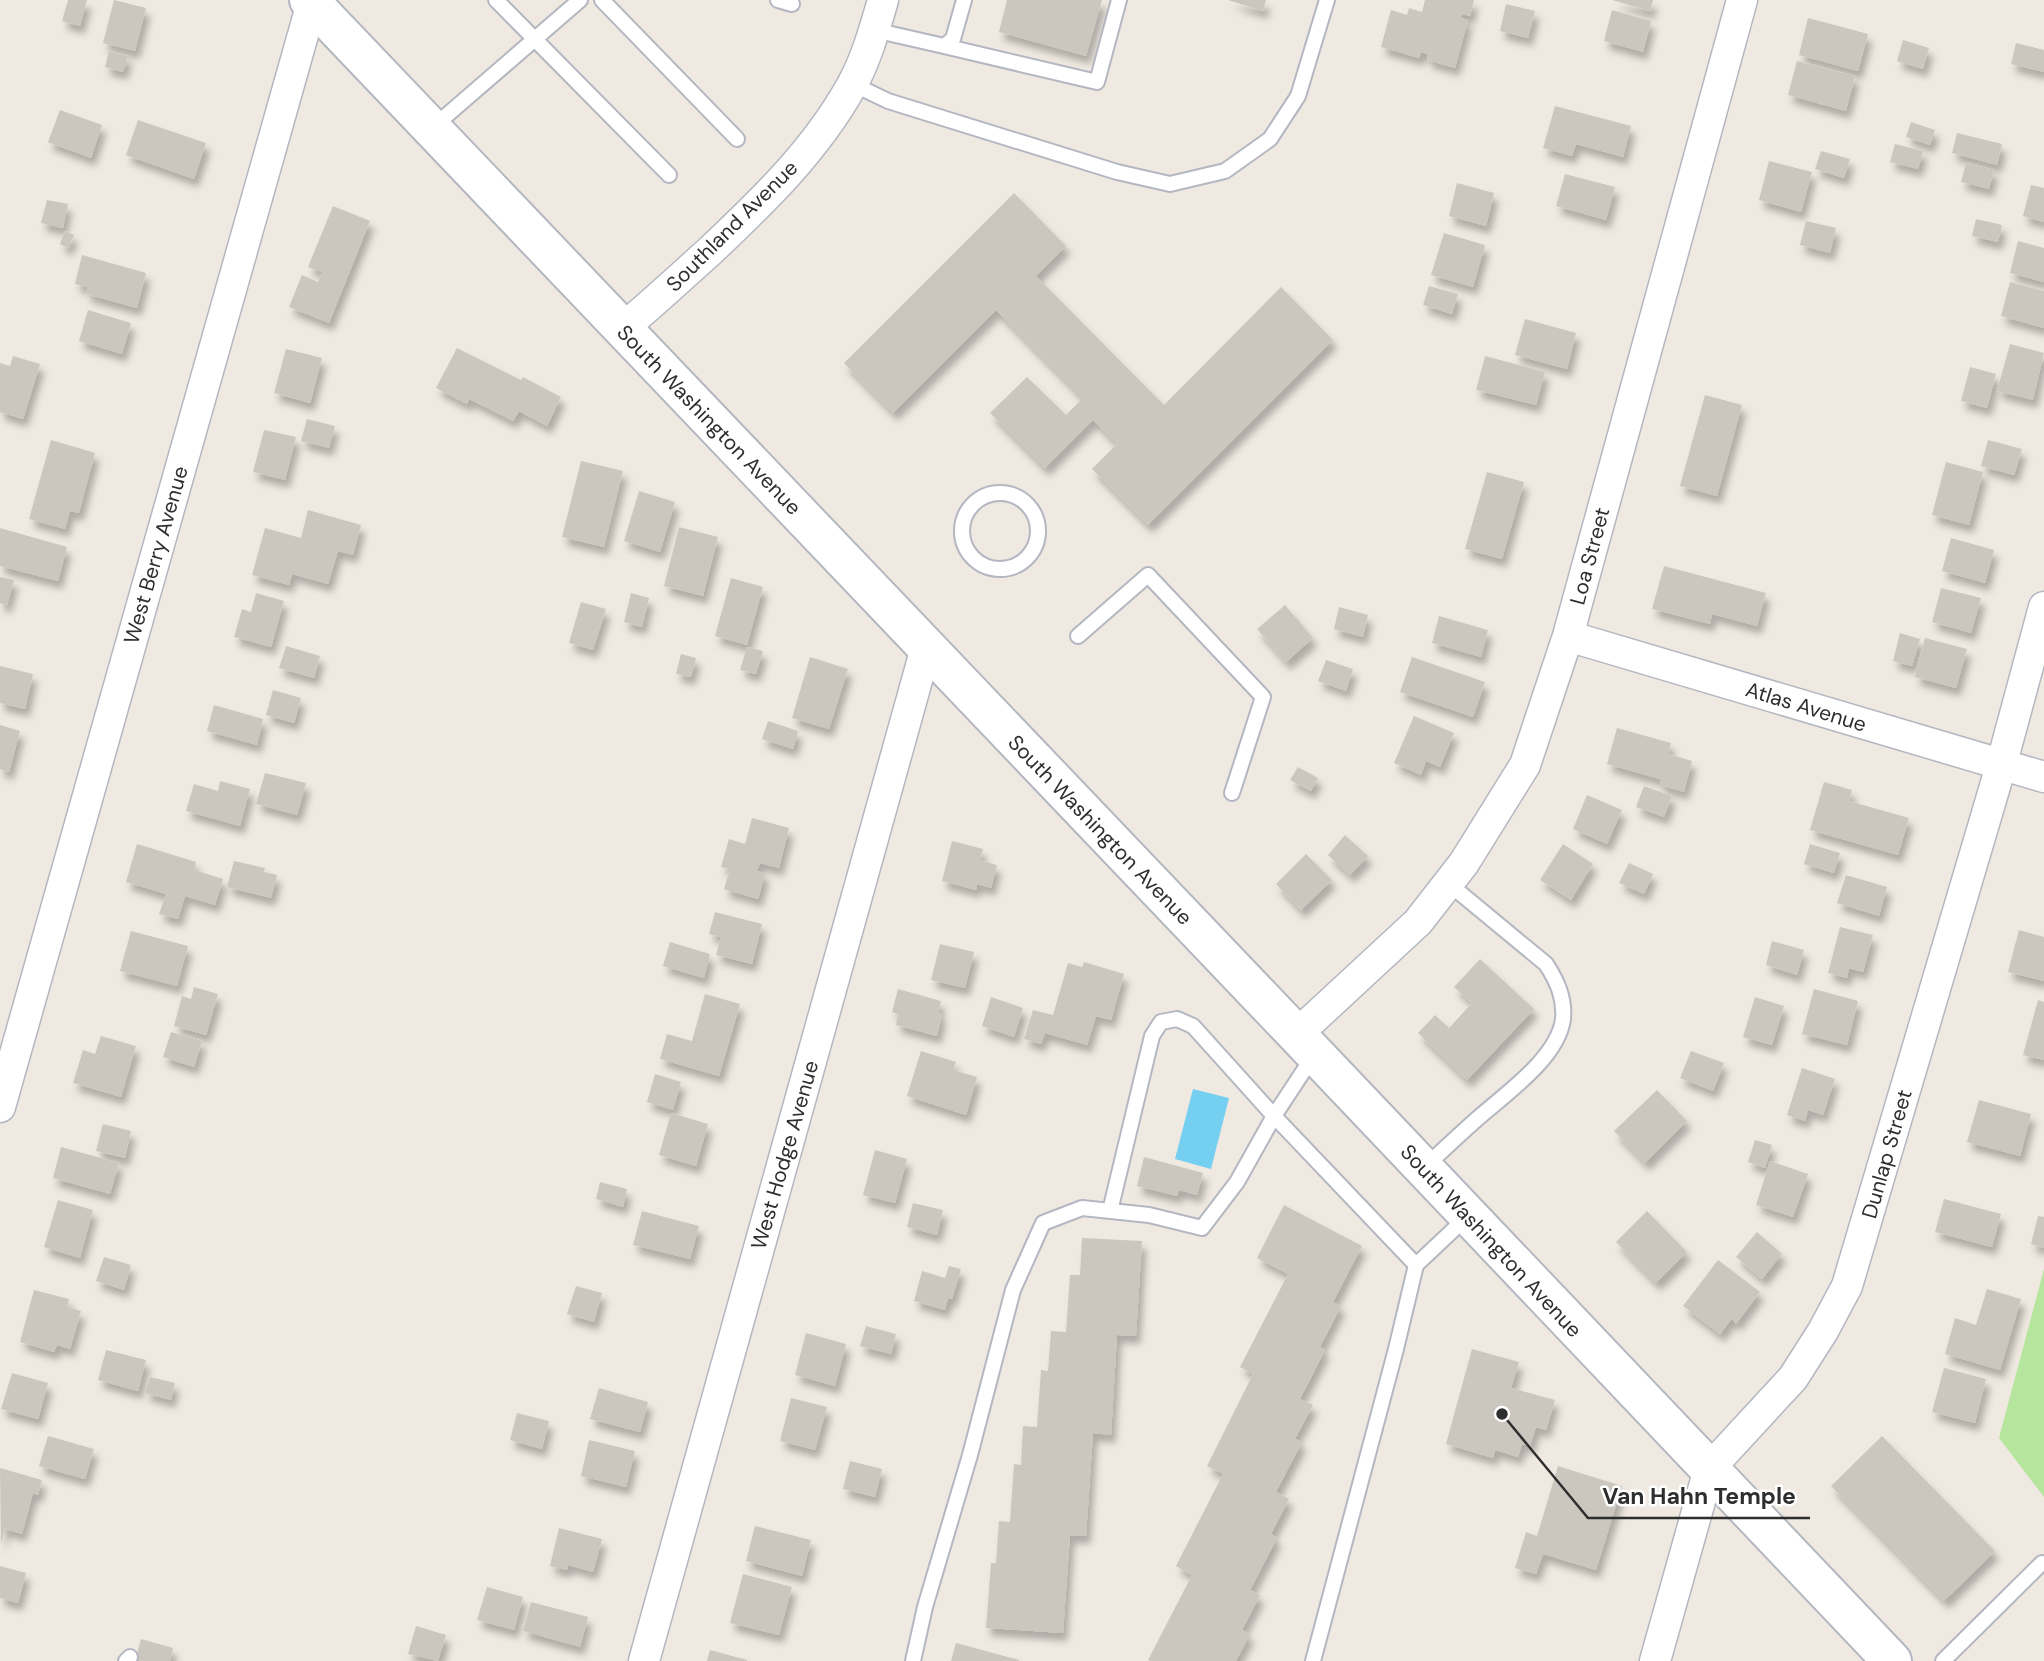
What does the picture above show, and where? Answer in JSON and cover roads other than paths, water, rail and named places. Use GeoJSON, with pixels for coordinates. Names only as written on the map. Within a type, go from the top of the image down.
{"type":"FeatureCollection","features":[{"type":"Feature","properties":{"kind":"street","name":"Southland Avenue"},"geometry":{"type":"LineString","coordinates":[[622,329],[658,300],[767,198],[809,149],[853,84],[883,0]]}},
{"type":"Feature","properties":{"kind":"street","name":"Loa Street"},"geometry":{"type":"LineString","coordinates":[[1306,1044],[1418,922],[1483,833],[1525,765],[1568,636],[1742,0]]}},
{"type":"Feature","properties":{"kind":"street","name":"South Washington Avenue"},"geometry":{"type":"LineString","coordinates":[[310,2],[1892,1661]]}},
{"type":"Feature","properties":{"kind":"street","name":"West Berry Avenue"},"geometry":{"type":"LineString","coordinates":[[0,1107],[310,2]]}},
{"type":"Feature","properties":{"kind":"street","name":"Dunlap Street"},"geometry":{"type":"LineString","coordinates":[[1655,1661],[1709,1469],[1793,1378],[1847,1286],[2001,766],[2044,607]]}},
{"type":"Feature","properties":{"kind":"street","name":"Atlas Avenue"},"geometry":{"type":"LineString","coordinates":[[1568,636],[2044,777]]}},
{"type":"Feature","properties":{"kind":"street","name":"West Hodge Avenue"},"geometry":{"type":"LineString","coordinates":[[644,1661],[926,648]]}},
{"type":"Feature","properties":{"kind":"lane"},"geometry":{"type":"LineString","coordinates":[[496,0],[669,175]]}},
{"type":"Feature","properties":{"kind":"lane"},"geometry":{"type":"LineString","coordinates":[[431,128],[580,0]]}},
{"type":"Feature","properties":{"kind":"lane"},"geometry":{"type":"LineString","coordinates":[[602,0],[737,139]]}},
{"type":"Feature","properties":{"kind":"lane"},"geometry":{"type":"LineString","coordinates":[[944,46],[953,39],[964,0]]}},
{"type":"Feature","properties":{"kind":"lane"},"geometry":{"type":"LineString","coordinates":[[874,30],[1097,82],[1119,0]]}},
{"type":"Feature","properties":{"kind":"lane"},"geometry":{"type":"LineString","coordinates":[[853,84],[900,105],[1117,172],[1170,184],[1226,171],[1270,139],[1298,96],[1327,0]]}},
{"type":"Feature","properties":{"kind":"lane"},"geometry":{"type":"LineString","coordinates":[[1003,493],[1016,496],[1026,503],[1037,524],[1038,536],[1027,558],[1014,568],[993,569],[981,565],[970,556],[961,533],[969,508],[978,499],[1003,493]]}},
{"type":"Feature","properties":{"kind":"lane"},"geometry":{"type":"LineString","coordinates":[[1078,636],[1148,575],[1263,697],[1232,793]]}},
{"type":"Feature","properties":{"kind":"lane"},"geometry":{"type":"LineString","coordinates":[[1423,1169],[1530,1073],[1556,1041],[1563,1021],[1563,1001],[1557,981],[1546,964],[1448,883]]}},
{"type":"Feature","properties":{"kind":"lane"},"geometry":{"type":"LineString","coordinates":[[1110,1211],[1152,1036],[1161,1022],[1177,1019],[1193,1026],[1274,1116],[1416,1265]]}},
{"type":"Feature","properties":{"kind":"lane"},"geometry":{"type":"LineString","coordinates":[[913,1661],[925,1607],[970,1454],[1013,1290],[1043,1223],[1082,1208],[1149,1215],[1202,1228],[1237,1182],[1274,1116],[1306,1044]]}},
{"type":"Feature","properties":{"kind":"lane"},"geometry":{"type":"LineString","coordinates":[[1313,1661],[1416,1265],[1468,1216]]}},
{"type":"Feature","properties":{"kind":"lane"},"geometry":{"type":"LineString","coordinates":[[1943,1661],[2042,1563]]}},
{"type":"Feature","properties":{"kind":"water"},"geometry":{"type":"Polygon","coordinates":[[[1193,1089],[1229,1098],[1211,1169],[1175,1159],[1193,1089]]]}},
{"type":"Feature","properties":{"kind":"place","name":"Van Hahn Temple"},"geometry":{"type":"Point","coordinates":[1502,1414]}}]}
